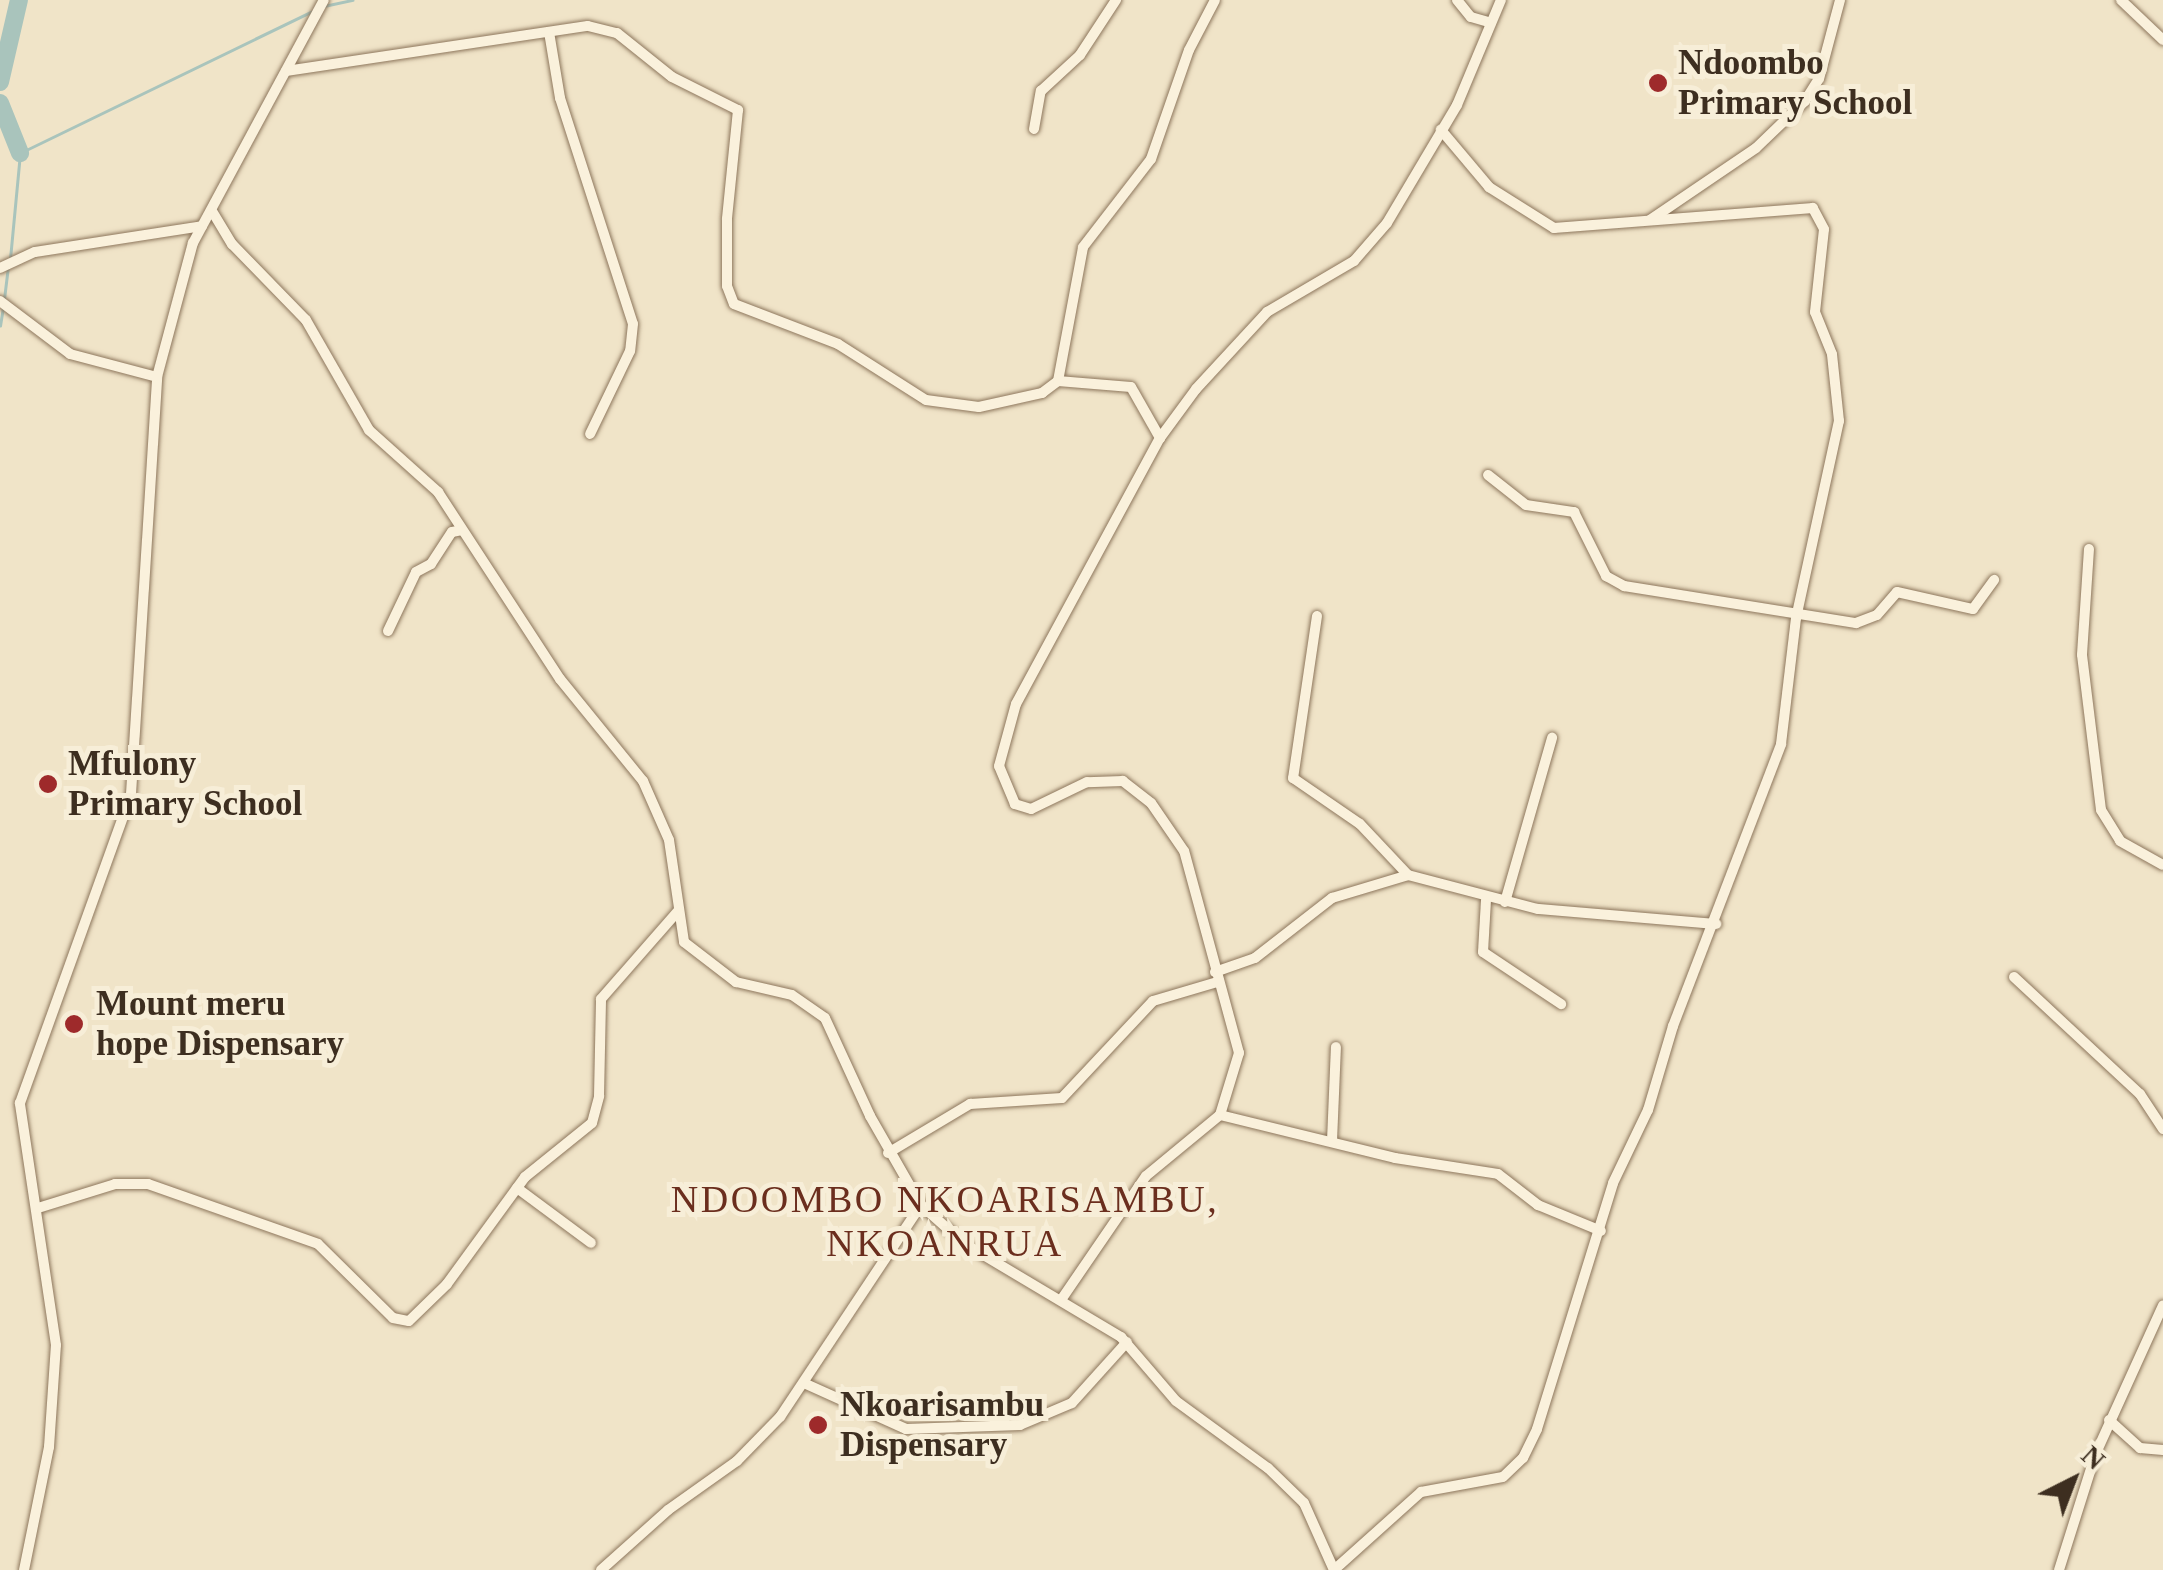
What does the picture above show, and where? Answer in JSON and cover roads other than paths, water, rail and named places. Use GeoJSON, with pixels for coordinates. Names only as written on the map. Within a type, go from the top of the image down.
{"type":"FeatureCollection","features":[{"type":"Feature","properties":{"kind":"street"},"geometry":{"type":"LineString","coordinates":[[24,1570],[49,1447],[56,1345],[20,1103],[64,968],[118,842],[136,766],[156,377],[184,267],[202,226],[324,0]]}},
{"type":"Feature","properties":{"kind":"street"},"geometry":{"type":"LineString","coordinates":[[1034,128],[1041,91],[1080,55],[1116,0]]}},
{"type":"Feature","properties":{"kind":"street"},"geometry":{"type":"LineString","coordinates":[[1058,381],[1083,247],[1151,159],[1188,50],[1215,0]]}},
{"type":"Feature","properties":{"kind":"street"},"geometry":{"type":"LineString","coordinates":[[1457,0],[1471,17],[1489,22]]}},
{"type":"Feature","properties":{"kind":"street"},"geometry":{"type":"LineString","coordinates":[[1060,1300],[1146,1176],[1220,1115],[1240,1053],[1184,851],[1140,792],[1102,778],[1031,809],[1011,799],[999,775],[1016,704],[1160,438],[1267,312],[1365,250],[1441,130],[1501,0]]}},
{"type":"Feature","properties":{"kind":"street"},"geometry":{"type":"LineString","coordinates":[[1649,221],[1756,148],[1805,101],[1819,79],[1840,0]]}},
{"type":"Feature","properties":{"kind":"street"},"geometry":{"type":"LineString","coordinates":[[2121,0],[2163,40]]}},
{"type":"Feature","properties":{"kind":"street"},"geometry":{"type":"LineString","coordinates":[[286,70],[549,32],[605,28],[672,77],[738,110],[727,286],[740,308],[821,335],[936,404],[1004,403],[1042,393],[1058,381],[1130,387],[1160,438]]}},
{"type":"Feature","properties":{"kind":"street"},"geometry":{"type":"LineString","coordinates":[[549,32],[560,98],[588,170],[632,324],[630,352],[590,434]]}},
{"type":"Feature","properties":{"kind":"street"},"geometry":{"type":"LineString","coordinates":[[212,211],[232,244],[306,320],[369,430],[418,470],[560,679],[651,794],[670,840],[684,942],[736,982],[792,995],[826,1018],[888,1152],[921,1205],[966,1244],[1126,1342],[1176,1401],[1268,1468],[1304,1503],[1334,1570],[1420,1492],[1495,1479],[1523,1458],[1544,1412],[1570,1308],[1601,1231],[1618,1167],[1648,1110],[1673,1026],[1716,924],[1781,744],[1796,618],[1839,421],[1832,354],[1815,312],[1822,221],[1802,205],[1649,221],[1544,226],[1490,187],[1441,130]]}},
{"type":"Feature","properties":{"kind":"street"},"geometry":{"type":"LineString","coordinates":[[0,268],[35,252],[202,226]]}},
{"type":"Feature","properties":{"kind":"street"},"geometry":{"type":"LineString","coordinates":[[0,301],[70,354],[156,377]]}},
{"type":"Feature","properties":{"kind":"street"},"geometry":{"type":"LineString","coordinates":[[1488,476],[1526,505],[1574,512],[1601,569],[1618,585],[1796,618],[1861,623],[1897,592],[1973,609],[1994,580]]}},
{"type":"Feature","properties":{"kind":"street"},"geometry":{"type":"LineString","coordinates":[[388,632],[416,572],[432,564],[452,532],[462,530]]}},
{"type":"Feature","properties":{"kind":"street"},"geometry":{"type":"LineString","coordinates":[[2089,548],[2082,654],[2100,810],[2120,841],[2163,865]]}},
{"type":"Feature","properties":{"kind":"street"},"geometry":{"type":"LineString","coordinates":[[1317,616],[1293,778],[1360,824],[1408,875],[1486,900],[1716,924]]}},
{"type":"Feature","properties":{"kind":"street"},"geometry":{"type":"LineString","coordinates":[[1505,902],[1552,738]]}},
{"type":"Feature","properties":{"kind":"street"},"geometry":{"type":"LineString","coordinates":[[888,1152],[970,1104],[1062,1098],[1163,994],[1216,977],[1255,958],[1332,898],[1408,875]]}},
{"type":"Feature","properties":{"kind":"street"},"geometry":{"type":"LineString","coordinates":[[1486,900],[1483,952],[1562,1004]]}},
{"type":"Feature","properties":{"kind":"street"},"geometry":{"type":"LineString","coordinates":[[38,1208],[115,1184],[148,1184],[318,1244],[402,1322],[448,1284],[516,1188],[592,1123],[599,1096],[601,999],[678,912]]}},
{"type":"Feature","properties":{"kind":"street"},"geometry":{"type":"LineString","coordinates":[[2014,977],[2140,1094],[2163,1129]]}},
{"type":"Feature","properties":{"kind":"street"},"geometry":{"type":"LineString","coordinates":[[1332,1141],[1336,1047]]}},
{"type":"Feature","properties":{"kind":"street"},"geometry":{"type":"LineString","coordinates":[[1220,1115],[1395,1158],[1498,1174],[1538,1205],[1601,1231]]}},
{"type":"Feature","properties":{"kind":"street"},"geometry":{"type":"LineString","coordinates":[[516,1188],[591,1243]]}},
{"type":"Feature","properties":{"kind":"street"},"geometry":{"type":"LineString","coordinates":[[601,1570],[668,1510],[737,1461],[806,1384],[921,1205]]}},
{"type":"Feature","properties":{"kind":"street"},"geometry":{"type":"LineString","coordinates":[[2059,1570],[2109,1420],[2163,1306]]}},
{"type":"Feature","properties":{"kind":"street"},"geometry":{"type":"LineString","coordinates":[[806,1384],[906,1429],[1020,1425],[1072,1403],[1126,1342]]}},
{"type":"Feature","properties":{"kind":"street"},"geometry":{"type":"LineString","coordinates":[[2109,1420],[2140,1448],[2163,1450]]}},
{"type":"Feature","properties":{"kind":"waterway"},"geometry":{"type":"LineString","coordinates":[[0,82],[19,0]]}},
{"type":"Feature","properties":{"kind":"waterway"},"geometry":{"type":"LineString","coordinates":[[324,6],[352,0]]}},
{"type":"Feature","properties":{"kind":"waterway"},"geometry":{"type":"LineString","coordinates":[[10,259],[20,153],[312,11]]}},
{"type":"Feature","properties":{"kind":"waterway"},"geometry":{"type":"LineString","coordinates":[[0,103],[20,153]]}},
{"type":"Feature","properties":{"kind":"waterway"},"geometry":{"type":"LineString","coordinates":[[4,299],[8,267]]}},
{"type":"Feature","properties":{"kind":"waterway"},"geometry":{"type":"LineString","coordinates":[[0,326],[3,307]]}},
{"type":"Feature","properties":{"kind":"place","name":"Ndoombo Primary School"},"geometry":{"type":"Point","coordinates":[1658,83]}},
{"type":"Feature","properties":{"kind":"place","name":"Mfulony Primary School"},"geometry":{"type":"Point","coordinates":[48,784]}},
{"type":"Feature","properties":{"kind":"place","name":"Mount meru hope Dispensary"},"geometry":{"type":"Point","coordinates":[74,1024]}},
{"type":"Feature","properties":{"kind":"place","name":"Nkoarisambu Dispensary"},"geometry":{"type":"Point","coordinates":[818,1425]}},
{"type":"Feature","properties":{"kind":"district","name":"NDOOMBO NKOARISAMBU, NKOANRUA"},"geometry":{"type":"Point","coordinates":[945,1222]}}]}
